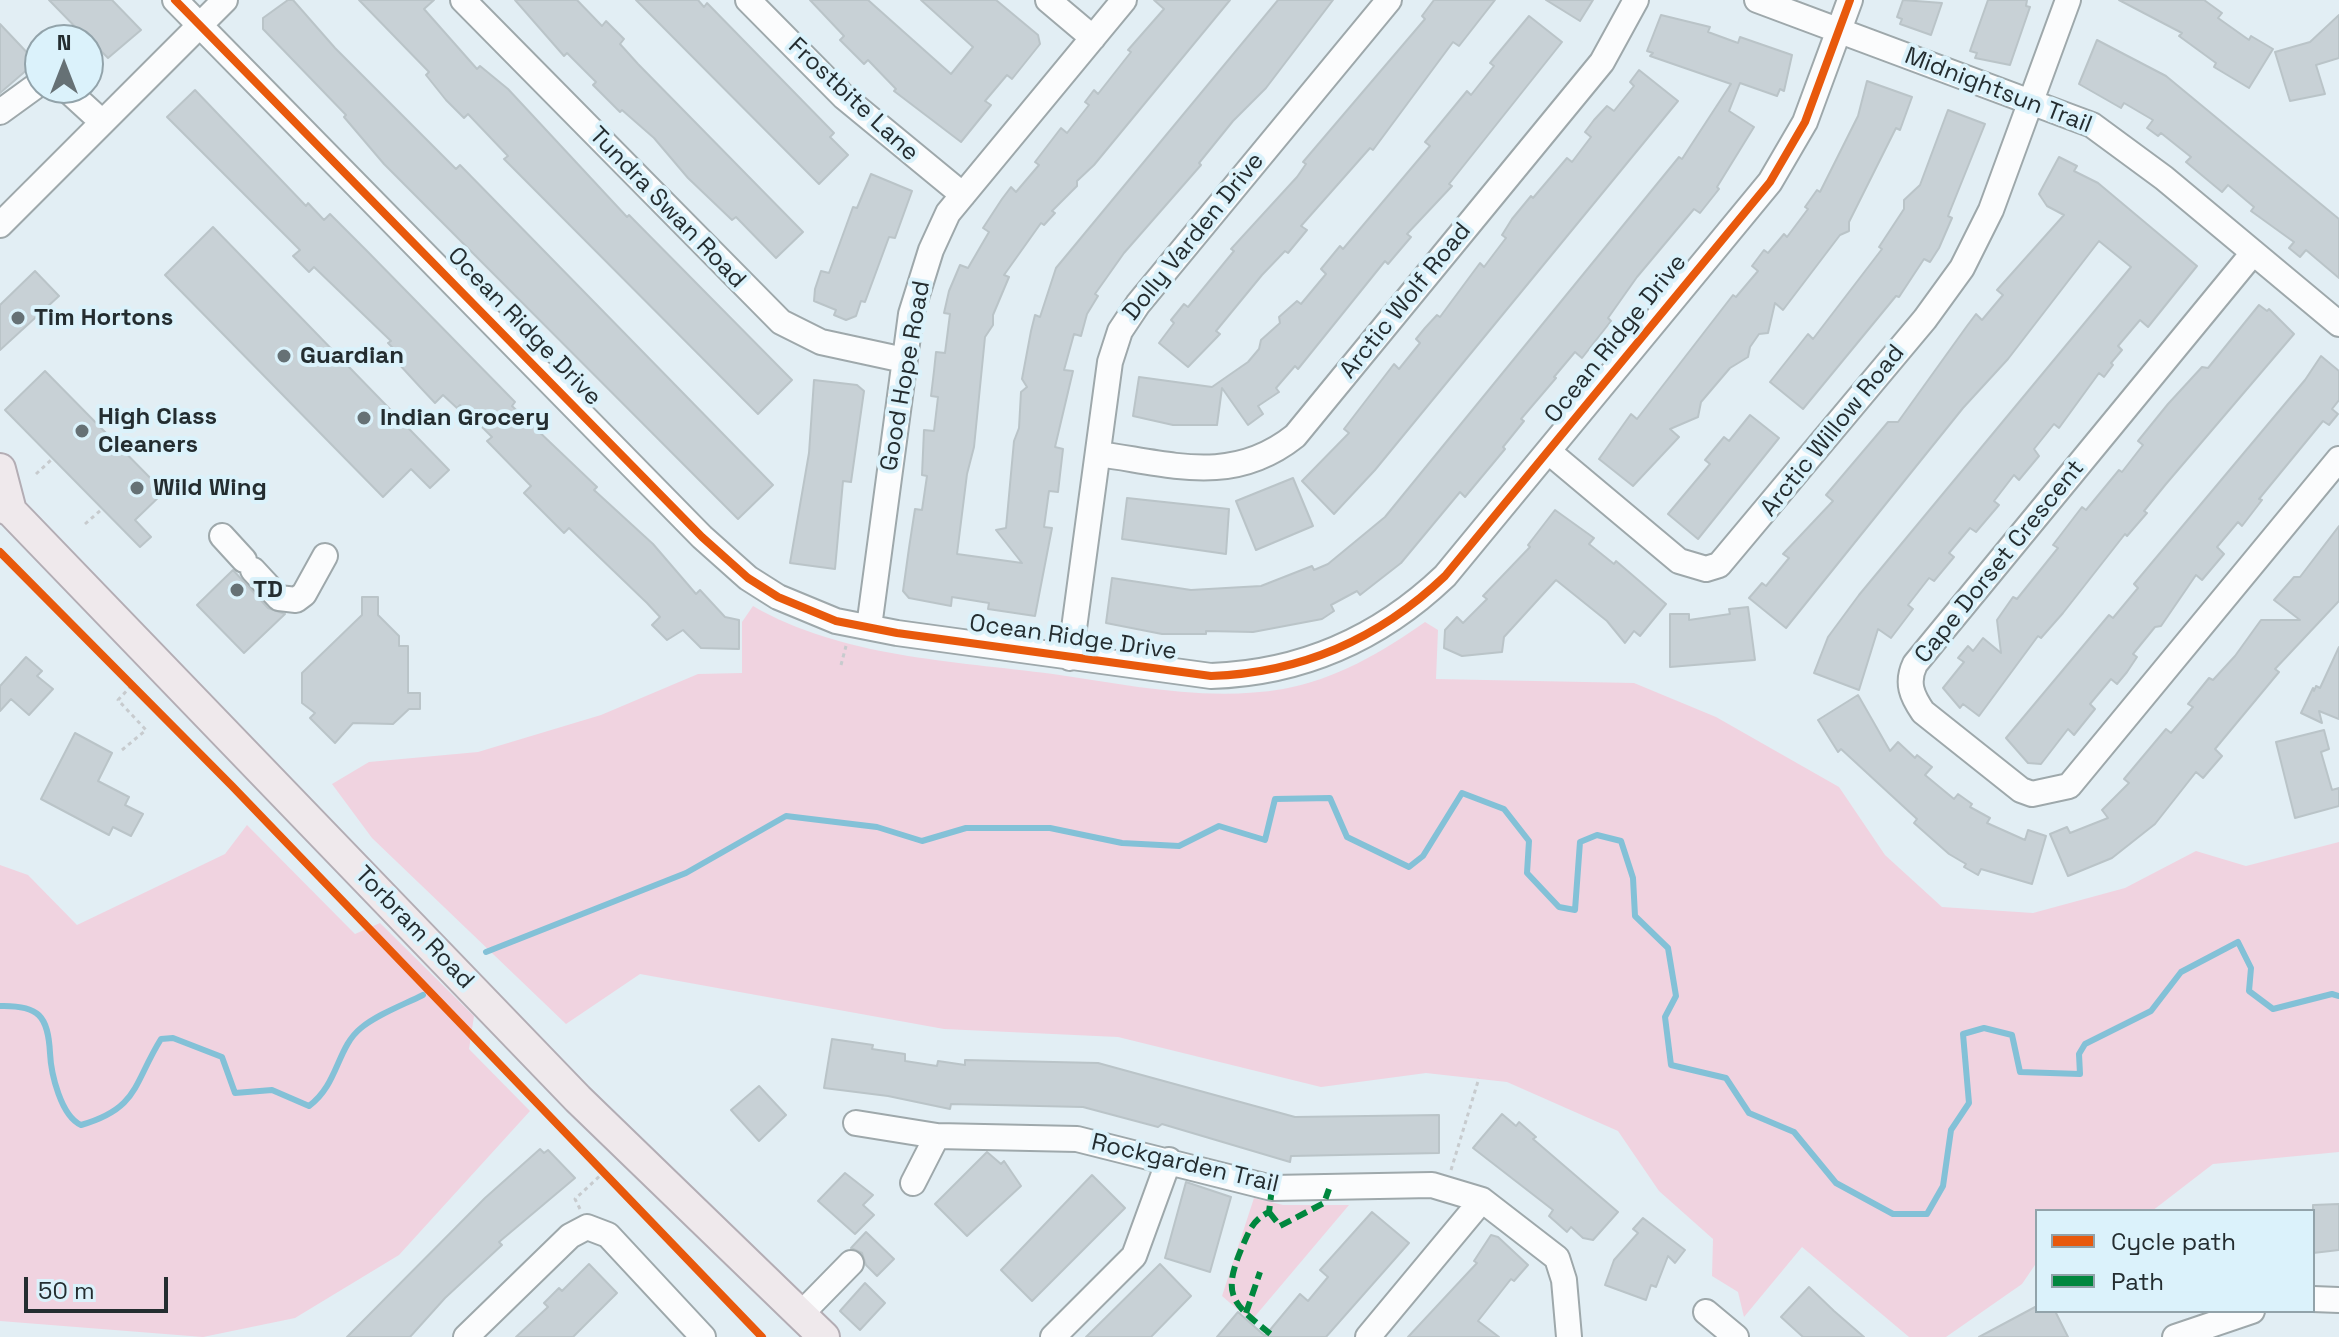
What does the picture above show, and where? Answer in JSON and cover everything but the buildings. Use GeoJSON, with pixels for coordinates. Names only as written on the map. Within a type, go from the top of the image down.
{"type":"FeatureCollection","features":[{"type":"Feature","properties":{"kind":"main road","name":"Torbram Road"},"geometry":{"type":"LineString","coordinates":[[0,469],[6,509],[578,1099],[824,1337]]}},
{"type":"Feature","properties":{"kind":"street","name":"Ocean Ridge Drive"},"geometry":{"type":"LineString","coordinates":[[175,0],[726,560],[748,578],[796,607],[869,627],[1211,676],[1258,674],[1328,654],[1378,629],[1425,595],[1549,452],[1770,182],[1805,122],[1850,0]]}},
{"type":"Feature","properties":{"kind":"street"},"geometry":{"type":"LineString","coordinates":[[0,225],[225,0]]}},
{"type":"Feature","properties":{"kind":"street","name":"Tundra Swan Road"},"geometry":{"type":"LineString","coordinates":[[463,0],[781,322],[821,342],[904,360]]}},
{"type":"Feature","properties":{"kind":"street","name":"Frostbite Lane"},"geometry":{"type":"LineString","coordinates":[[748,0],[844,97],[963,195]]}},
{"type":"Feature","properties":{"kind":"street"},"geometry":{"type":"LineString","coordinates":[[1048,0],[1093,38]]}},
{"type":"Feature","properties":{"kind":"street","name":"Good Hope Road"},"geometry":{"type":"LineString","coordinates":[[869,627],[911,314],[931,250],[948,213],[1124,0]]}},
{"type":"Feature","properties":{"kind":"street","name":"Dolly Varden Drive"},"geometry":{"type":"LineString","coordinates":[[1070,658],[1110,362],[1128,316],[1389,0]]}},
{"type":"Feature","properties":{"kind":"street","name":"Arctic Wolf Road"},"geometry":{"type":"LineString","coordinates":[[1099,454],[1220,468],[1253,462],[1295,436],[1602,62],[1636,0]]}},
{"type":"Feature","properties":{"kind":"street","name":"Midnightsun Trail"},"geometry":{"type":"LineString","coordinates":[[1757,0],[2033,102],[2110,136],[2339,324]]}},
{"type":"Feature","properties":{"kind":"street"},"geometry":{"type":"LineString","coordinates":[[2033,102],[2068,0]]}},
{"type":"Feature","properties":{"kind":"street"},"geometry":{"type":"LineString","coordinates":[[0,112],[24,95]]}},
{"type":"Feature","properties":{"kind":"street","name":"Arctic Willow Road"},"geometry":{"type":"LineString","coordinates":[[1549,452],[1679,561],[1706,569],[1719,565],[1947,291],[1991,210],[2033,102]]}},
{"type":"Feature","properties":{"kind":"street"},"geometry":{"type":"LineString","coordinates":[[82,104],[101,121]]}},
{"type":"Feature","properties":{"kind":"street","name":"Cape Dorset Crescent"},"geometry":{"type":"LineString","coordinates":[[2253,253],[1915,664],[1910,684],[1913,698],[1923,712],[2021,790],[2032,794],[2069,786],[2339,459]]}},
{"type":"Feature","properties":{"kind":"street"},"geometry":{"type":"LineString","coordinates":[[222,536],[279,598],[296,600],[304,594],[325,556]]}},
{"type":"Feature","properties":{"kind":"street","name":"Rockgarden Trail"},"geometry":{"type":"LineString","coordinates":[[856,1123],[937,1136],[1077,1139],[1272,1188],[1432,1185],[1446,1189],[1482,1200],[1557,1258],[1564,1280],[1569,1337]]}},
{"type":"Feature","properties":{"kind":"street"},"geometry":{"type":"LineString","coordinates":[[913,1183],[937,1136]]}},
{"type":"Feature","properties":{"kind":"street"},"geometry":{"type":"LineString","coordinates":[[1053,1337],[1134,1256],[1169,1160]]}},
{"type":"Feature","properties":{"kind":"street"},"geometry":{"type":"LineString","coordinates":[[1368,1337],[1482,1200]]}},
{"type":"Feature","properties":{"kind":"street"},"geometry":{"type":"LineString","coordinates":[[466,1337],[570,1236],[587,1227],[608,1235],[703,1337]]}},
{"type":"Feature","properties":{"kind":"street"},"geometry":{"type":"LineString","coordinates":[[801,1314],[851,1263]]}},
{"type":"Feature","properties":{"kind":"street"},"geometry":{"type":"LineString","coordinates":[[2315,1299],[2339,1300]]}},
{"type":"Feature","properties":{"kind":"street"},"geometry":{"type":"LineString","coordinates":[[1706,1312],[1736,1337]]}},
{"type":"Feature","properties":{"kind":"street"},"geometry":{"type":"LineString","coordinates":[[2175,1337],[2246,1313]]}},
{"type":"Feature","properties":{"kind":"path"},"geometry":{"type":"LineString","coordinates":[[36,474],[51,460]]}},
{"type":"Feature","properties":{"kind":"path"},"geometry":{"type":"LineString","coordinates":[[85,524],[102,509]]}},
{"type":"Feature","properties":{"kind":"path"},"geometry":{"type":"LineString","coordinates":[[841,665],[848,640]]}},
{"type":"Feature","properties":{"kind":"path"},"geometry":{"type":"LineString","coordinates":[[123,675],[142,695]]}},
{"type":"Feature","properties":{"kind":"path"},"geometry":{"type":"LineString","coordinates":[[122,750],[146,730],[118,700],[132,685]]}},
{"type":"Feature","properties":{"kind":"path"},"geometry":{"type":"LineString","coordinates":[[1446,1189],[1479,1078]]}},
{"type":"Feature","properties":{"kind":"path"},"geometry":{"type":"LineString","coordinates":[[592,1161],[612,1182]]}},
{"type":"Feature","properties":{"kind":"path"},"geometry":{"type":"LineString","coordinates":[[587,1227],[575,1199],[603,1173]]}},
{"type":"Feature","properties":{"kind":"shaded area"},"geometry":{"type":"Polygon","coordinates":[[[753,606],[823,636],[898,654],[1139,687],[1225,694],[1283,689],[1321,679],[1375,654],[1425,622],[1438,630],[1436,679],[1634,683],[1716,717],[1839,787],[1885,855],[1942,907],[2033,913],[2125,888],[2196,851],[2246,866],[2339,842],[2339,1152],[2213,1164],[2155,1209],[2035,1209],[2035,1265],[2022,1284],[1946,1337],[1909,1337],[1802,1247],[1744,1317],[1738,1292],[1712,1276],[1713,1239],[1659,1191],[1618,1131],[1507,1082],[1426,1073],[1321,1087],[1118,1037],[944,1029],[640,974],[566,1024],[372,838],[332,784],[369,762],[478,752],[601,715],[698,674],[742,673],[742,622],[753,606]]]}},
{"type":"Feature","properties":{"kind":"shaded area"},"geometry":{"type":"Polygon","coordinates":[[[247,825],[355,934],[380,923],[474,1016],[469,1049],[530,1111],[399,1255],[295,1318],[203,1337],[0,1321],[0,865],[28,875],[77,925],[225,854],[247,825]]]}},
{"type":"Feature","properties":{"kind":"shaded area"},"geometry":{"type":"Polygon","coordinates":[[[1254,1198],[1283,1205],[1349,1205],[1251,1321],[1222,1296],[1254,1198]]]}},
{"type":"Feature","properties":{"kind":"waterway"},"geometry":{"type":"LineString","coordinates":[[486,952],[686,873],[786,816],[877,827],[922,841],[966,828],[1050,828],[1122,843],[1179,846],[1219,826],[1265,840],[1275,799],[1330,798],[1347,837],[1409,867],[1423,856],[1462,793],[1504,809],[1529,841],[1527,873],[1559,907],[1575,910],[1580,842],[1597,835],[1621,841],[1633,878],[1635,916],[1668,948],[1676,996],[1665,1017],[1671,1065],[1726,1078],[1749,1113],[1794,1132],[1836,1183],[1893,1214],[1927,1214],[1943,1186],[1951,1130],[1969,1103],[1963,1034],[1984,1028],[2012,1035],[2020,1072],[2080,1074],[2079,1054],[2085,1044],[2151,1011],[2181,972],[2238,942],[2251,968],[2249,991],[2273,1009],[2332,994],[2339,996]]}},
{"type":"Feature","properties":{"kind":"waterway"},"geometry":{"type":"LineString","coordinates":[[0,1006],[24,1008],[39,1015],[44,1022],[58,1094],[68,1113],[81,1125],[114,1111],[124,1102],[139,1082],[161,1039],[173,1038],[222,1057],[235,1093],[272,1090],[309,1106],[326,1088],[347,1045],[361,1028],[423,995]]}},
{"type":"Feature","properties":{"kind":"marked path"},"geometry":{"type":"LineString","coordinates":[[1272,1188],[1269,1212],[1256,1222],[1248,1234],[1236,1263],[1232,1288],[1240,1307],[1274,1337]]}},
{"type":"Feature","properties":{"kind":"marked path"},"geometry":{"type":"LineString","coordinates":[[1269,1212],[1280,1226],[1324,1203],[1329,1189]]}},
{"type":"Feature","properties":{"kind":"marked path"},"geometry":{"type":"LineString","coordinates":[[1246,1313],[1260,1272]]}},
{"type":"Feature","properties":{"kind":"cycle path"},"geometry":{"type":"LineString","coordinates":[[175,0],[702,537],[748,578],[778,597],[836,621],[897,633],[1211,676],[1277,668],[1337,648],[1393,618],[1445,576],[1770,182],[1805,122],[1850,0]]}},
{"type":"Feature","properties":{"kind":"cycle path"},"geometry":{"type":"LineString","coordinates":[[0,552],[232,786],[762,1337]]}},
{"type":"Feature","properties":{"kind":"place","name":"Tim Hortons"},"geometry":{"type":"Point","coordinates":[18,318]}},
{"type":"Feature","properties":{"kind":"place","name":"Guardian"},"geometry":{"type":"Point","coordinates":[284,356]}},
{"type":"Feature","properties":{"kind":"place","name":"Indian Grocery"},"geometry":{"type":"Point","coordinates":[364,418]}},
{"type":"Feature","properties":{"kind":"place","name":"High Class Cleaners"},"geometry":{"type":"Point","coordinates":[82,431]}},
{"type":"Feature","properties":{"kind":"place","name":"Wild Wing"},"geometry":{"type":"Point","coordinates":[137,488]}},
{"type":"Feature","properties":{"kind":"place","name":"TD"},"geometry":{"type":"Point","coordinates":[237,590]}}]}
